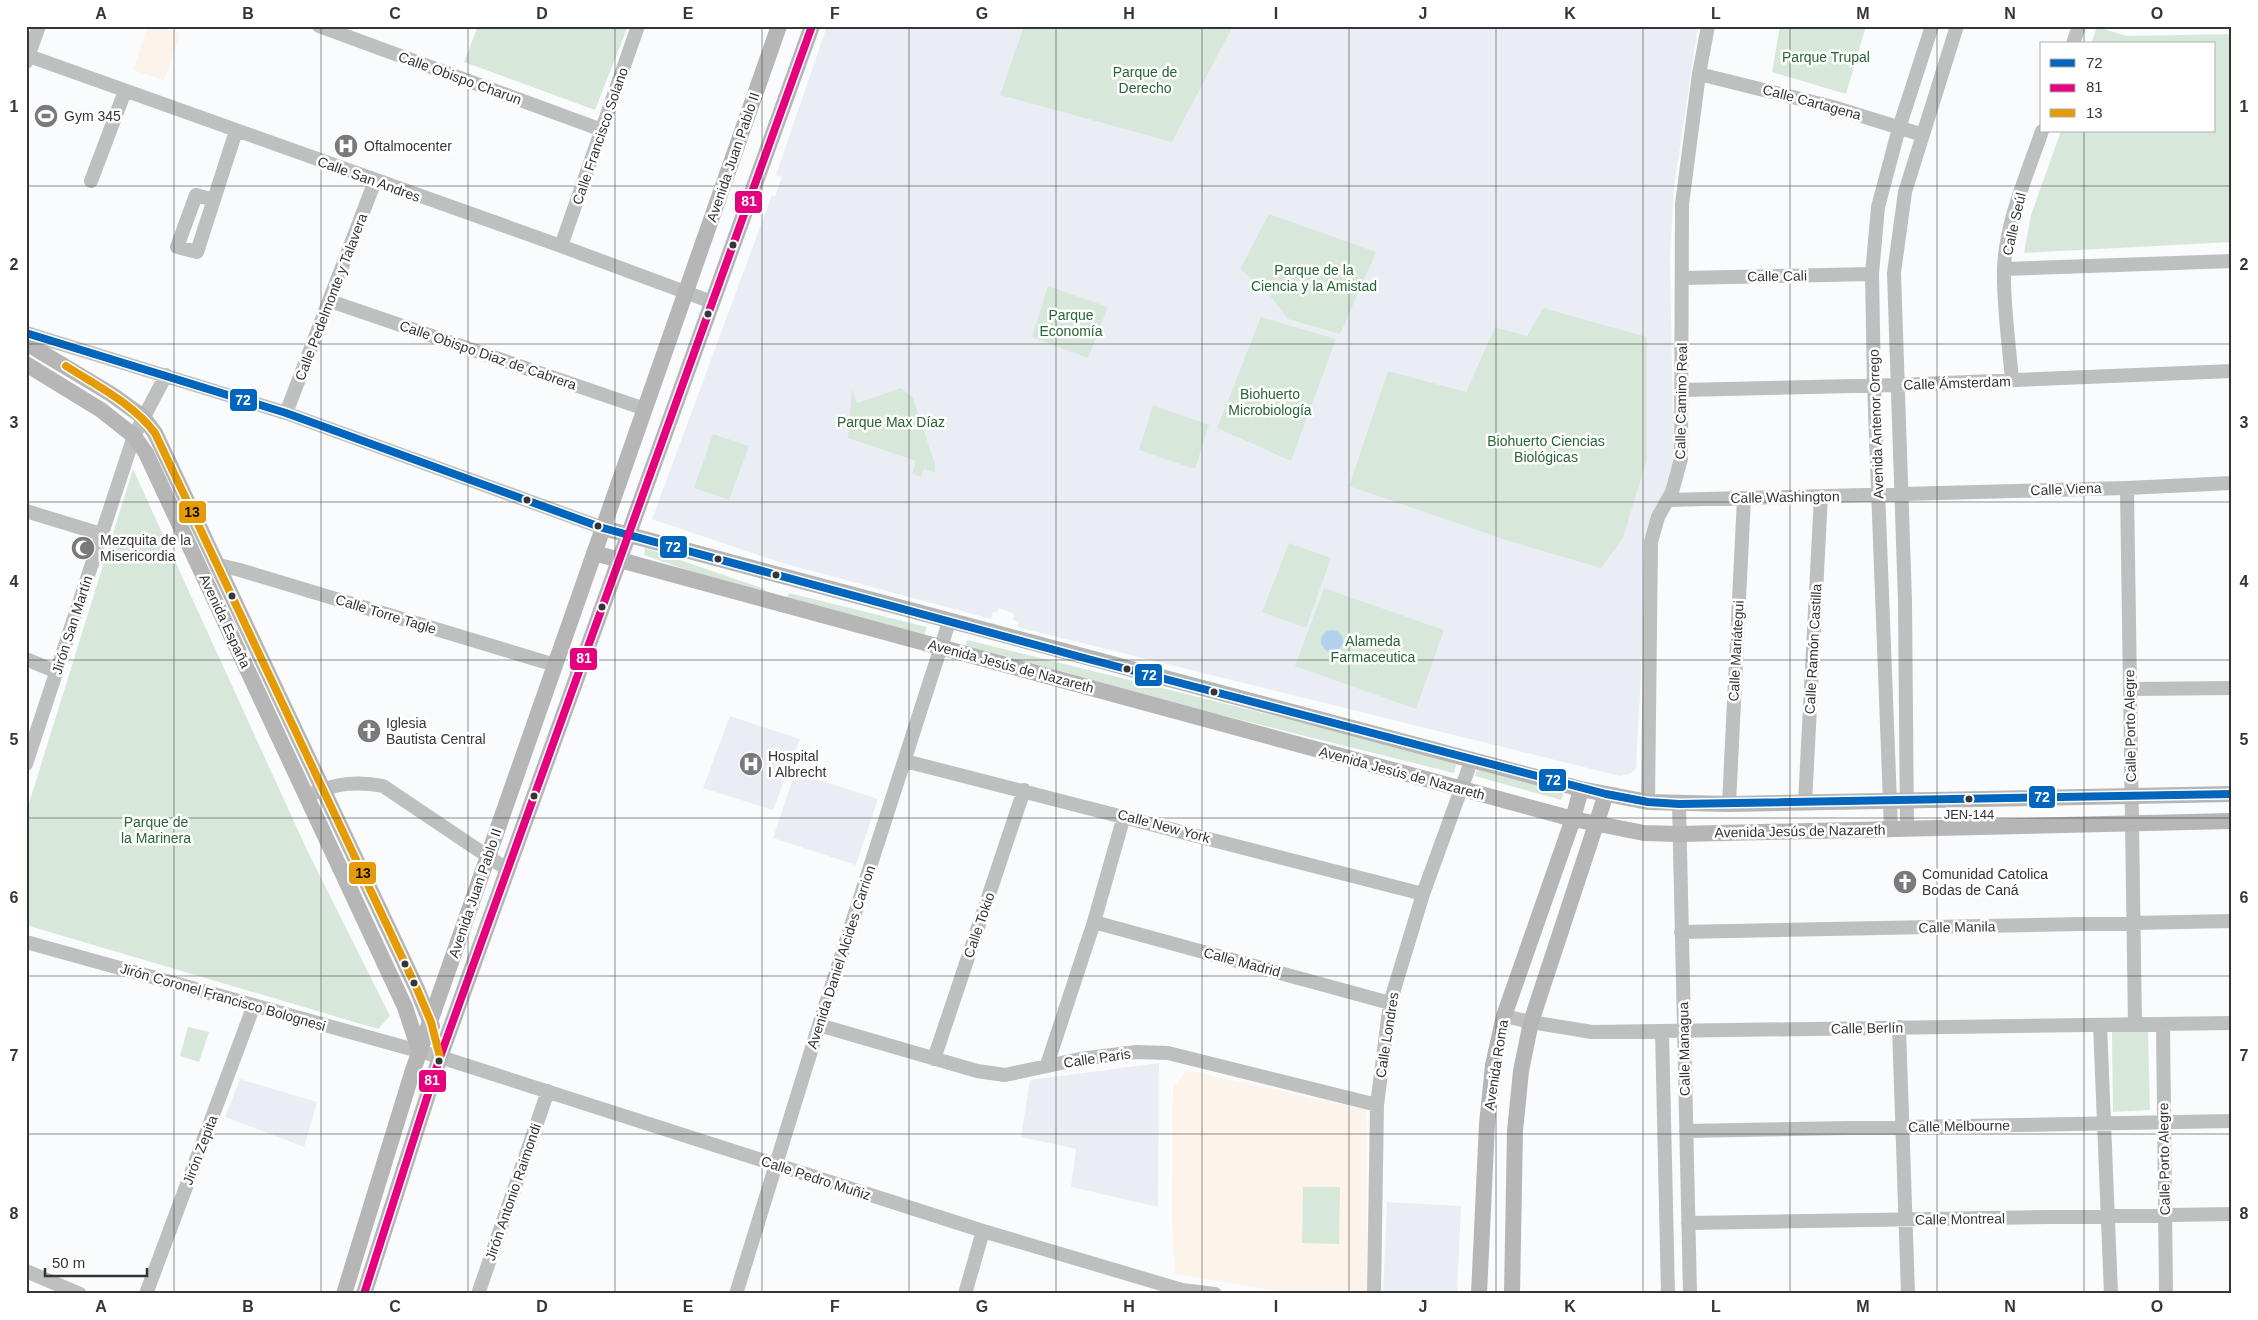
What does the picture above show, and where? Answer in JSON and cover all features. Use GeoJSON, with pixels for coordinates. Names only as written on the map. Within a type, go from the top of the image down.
{"type":"FeatureCollection","features":[{"type":"Feature","properties":{"kind":"main road","name":"Avenida Juan Pablo II"},"geometry":{"type":"LineString","coordinates":[[420,1053],[779,26]]}},
{"type":"Feature","properties":{"kind":"main road","name":"Avenida Juan Pablo II"},"geometry":{"type":"LineString","coordinates":[[440,1057],[812,26]]}},
{"type":"Feature","properties":{"kind":"main road","name":"Avenida España"},"geometry":{"type":"LineString","coordinates":[[26,343],[111,394],[143,417],[155,433],[217,567],[314,793],[405,1007],[420,1053]]}},
{"type":"Feature","properties":{"kind":"main road","name":"Avenida España"},"geometry":{"type":"LineString","coordinates":[[26,364],[101,410],[134,436],[146,453],[314,793],[431,1022],[440,1057]]}},
{"type":"Feature","properties":{"kind":"main road","name":"Avenida Jesús de Nazareth"},"geometry":{"type":"LineString","coordinates":[[603,528],[1581,789],[1648,802],[1679,804],[1805,803],[1970,798],[2232,794]]}},
{"type":"Feature","properties":{"kind":"main road","name":"Avenida Jesús de Nazareth"},"geometry":{"type":"LineString","coordinates":[[594,553],[1573,819],[1644,833],[1679,834],[2232,821]]}},
{"type":"Feature","properties":{"kind":"main road","name":"Avenida Roma"},"geometry":{"type":"LineString","coordinates":[[1479,1294],[1487,1124],[1493,1065],[1504,1016],[1573,819],[1581,789]]}},
{"type":"Feature","properties":{"kind":"main road","name":"Avenida Roma"},"geometry":{"type":"LineString","coordinates":[[1512,1294],[1515,1131],[1520,1071],[1531,1022],[1606,794]]}},
{"type":"Feature","properties":{"kind":"main road"},"geometry":{"type":"LineString","coordinates":[[509,796],[531,805]]}},
{"type":"Feature","properties":{"kind":"main road"},"geometry":{"type":"LineString","coordinates":[[1970,798],[1970,827]]}},
{"type":"Feature","properties":{"kind":"main road"},"geometry":{"type":"LineString","coordinates":[[344,1294],[420,1053]]}},
{"type":"Feature","properties":{"kind":"main road"},"geometry":{"type":"LineString","coordinates":[[364,1294],[440,1057]]}},
{"type":"Feature","properties":{"kind":"street"},"geometry":{"type":"LineString","coordinates":[[27,58],[39,26]]}},
{"type":"Feature","properties":{"kind":"street","name":"Calle Obispo Charun"},"geometry":{"type":"LineString","coordinates":[[319,26],[602,130]]}},
{"type":"Feature","properties":{"kind":"street","name":"Calle Francisco Solano"},"geometry":{"type":"LineString","coordinates":[[561,246],[638,26]]}},
{"type":"Feature","properties":{"kind":"street","name":"Calle Camino Real"},"geometry":{"type":"LineString","coordinates":[[1648,802],[1651,542],[1658,517],[1669,500],[1677,479],[1681,459],[1682,204],[1699,74],[1708,26]]}},
{"type":"Feature","properties":{"kind":"street","name":"Avenida Antenor Orrego"},"geometry":{"type":"LineString","coordinates":[[1899,829],[1890,800],[1874,385],[1872,274],[1878,208],[1899,128],[1932,26]]}},
{"type":"Feature","properties":{"kind":"street","name":"Avenida Antenor Orrego"},"geometry":{"type":"LineString","coordinates":[[1899,829],[1907,800],[1905,601],[1894,273],[1905,192],[1957,26]]}},
{"type":"Feature","properties":{"kind":"street"},"geometry":{"type":"LineString","coordinates":[[2074,42],[2079,26]]}},
{"type":"Feature","properties":{"kind":"street","name":"Calle San Andres"},"geometry":{"type":"LineString","coordinates":[[27,58],[561,246],[712,302]]}},
{"type":"Feature","properties":{"kind":"street","name":"Calle Cartagena"},"geometry":{"type":"LineString","coordinates":[[1699,74],[1833,106],[1923,135]]}},
{"type":"Feature","properties":{"kind":"street"},"geometry":{"type":"LineString","coordinates":[[91,181],[125,91]]}},
{"type":"Feature","properties":{"kind":"street"},"geometry":{"type":"LineString","coordinates":[[214,200],[236,131]]}},
{"type":"Feature","properties":{"kind":"street","name":"Calle Seúl"},"geometry":{"type":"LineString","coordinates":[[2012,380],[2004,269],[2015,207],[2042,132]]}},
{"type":"Feature","properties":{"kind":"street","name":"Calle Pedelmonte y Talavera"},"geometry":{"type":"LineString","coordinates":[[286,413],[375,181]]}},
{"type":"Feature","properties":{"kind":"street"},"geometry":{"type":"LineString","coordinates":[[2004,269],[2232,262]]}},
{"type":"Feature","properties":{"kind":"street","name":"Calle Cali"},"geometry":{"type":"LineString","coordinates":[[1682,278],[1872,274]]}},
{"type":"Feature","properties":{"kind":"street","name":"Calle Obispo Diaz de Cabrera"},"geometry":{"type":"LineString","coordinates":[[330,301],[645,409]]}},
{"type":"Feature","properties":{"kind":"street","name":"Avenida Jesús de Nazareth"},"geometry":{"type":"LineString","coordinates":[[26,334],[286,413],[603,528]]}},
{"type":"Feature","properties":{"kind":"street","name":"Calle Ámsterdam"},"geometry":{"type":"LineString","coordinates":[[1682,390],[1897,385],[2232,371]]}},
{"type":"Feature","properties":{"kind":"street","name":"Jirón San Martín"},"geometry":{"type":"LineString","coordinates":[[26,764],[134,436],[166,375]]}},
{"type":"Feature","properties":{"kind":"street","name":"Calle Viena"},"geometry":{"type":"LineString","coordinates":[[1901,494],[2232,483]]}},
{"type":"Feature","properties":{"kind":"street","name":"Calle Porto Alegre"},"geometry":{"type":"LineString","coordinates":[[2126,488],[2135,1024]]}},
{"type":"Feature","properties":{"kind":"street","name":"Calle Washington"},"geometry":{"type":"LineString","coordinates":[[1669,500],[1901,494]]}},
{"type":"Feature","properties":{"kind":"street","name":"Calle Ramón Castilla"},"geometry":{"type":"LineString","coordinates":[[1805,803],[1821,496]]}},
{"type":"Feature","properties":{"kind":"street","name":"Calle Mariátegui"},"geometry":{"type":"LineString","coordinates":[[1729,804],[1744,498]]}},
{"type":"Feature","properties":{"kind":"street"},"geometry":{"type":"LineString","coordinates":[[26,511],[101,534]]}},
{"type":"Feature","properties":{"kind":"street","name":"Calle Torre Tagle"},"geometry":{"type":"LineString","coordinates":[[217,567],[223,566],[240,570],[555,664]]}},
{"type":"Feature","properties":{"kind":"street"},"geometry":{"type":"LineString","coordinates":[[1883,601],[1905,601]]}},
{"type":"Feature","properties":{"kind":"street","name":"Avenida Daniel Alcides Carrion"},"geometry":{"type":"LineString","coordinates":[[736,1294],[819,1025],[950,622]]}},
{"type":"Feature","properties":{"kind":"street"},"geometry":{"type":"LineString","coordinates":[[26,659],[57,672]]}},
{"type":"Feature","properties":{"kind":"street"},"geometry":{"type":"LineString","coordinates":[[2130,689],[2232,688]]}},
{"type":"Feature","properties":{"kind":"street","name":"Calle Londres"},"geometry":{"type":"LineString","coordinates":[[1374,1294],[1377,1104],[1390,1003],[1423,894],[1463,789],[1472,759]]}},
{"type":"Feature","properties":{"kind":"street","name":"Calle New York"},"geometry":{"type":"LineString","coordinates":[[905,761],[1024,790],[1423,894]]}},
{"type":"Feature","properties":{"kind":"street"},"geometry":{"type":"LineString","coordinates":[[314,793],[337,784],[362,782],[383,786],[508,870]]}},
{"type":"Feature","properties":{"kind":"street","name":"Calle Tokio"},"geometry":{"type":"LineString","coordinates":[[934,1059],[1024,790]]}},
{"type":"Feature","properties":{"kind":"street","name":"Calle Managua"},"geometry":{"type":"LineString","coordinates":[[1679,804],[1690,1294]]}},
{"type":"Feature","properties":{"kind":"street"},"geometry":{"type":"LineString","coordinates":[[1048,1066],[1094,922],[1124,816]]}},
{"type":"Feature","properties":{"kind":"street","name":"Calle Manila"},"geometry":{"type":"LineString","coordinates":[[1681,932],[2232,921]]}},
{"type":"Feature","properties":{"kind":"street","name":"Calle Madrid"},"geometry":{"type":"LineString","coordinates":[[1094,922],[1390,1003]]}},
{"type":"Feature","properties":{"kind":"street","name":"Jirón Coronel Francisco Bolognesi"},"geometry":{"type":"LineString","coordinates":[[26,942],[420,1053]]}},
{"type":"Feature","properties":{"kind":"street","name":"Jirón Zepita"},"geometry":{"type":"LineString","coordinates":[[146,1294],[254,1005]]}},
{"type":"Feature","properties":{"kind":"street","name":"Calle Berlín"},"geometry":{"type":"LineString","coordinates":[[1504,1016],[1592,1032],[2232,1023]]}},
{"type":"Feature","properties":{"kind":"street","name":"Calle Porto Alegre"},"geometry":{"type":"LineString","coordinates":[[2163,1024],[2166,1294]]}},
{"type":"Feature","properties":{"kind":"street","name":"Calle Paris"},"geometry":{"type":"LineString","coordinates":[[819,1025],[977,1071],[1005,1074],[1080,1058],[1136,1052],[1168,1053],[1377,1104]]}},
{"type":"Feature","properties":{"kind":"street"},"geometry":{"type":"LineString","coordinates":[[2100,1025],[2111,1294]]}},
{"type":"Feature","properties":{"kind":"street"},"geometry":{"type":"LineString","coordinates":[[1899,1027],[1908,1294]]}},
{"type":"Feature","properties":{"kind":"street","name":"Calle Managua"},"geometry":{"type":"LineString","coordinates":[[1662,1031],[1668,1294]]}},
{"type":"Feature","properties":{"kind":"street","name":"Calle Pedro Muñiz"},"geometry":{"type":"LineString","coordinates":[[420,1053],[440,1057],[983,1231],[1182,1292],[1215,1294]]}},
{"type":"Feature","properties":{"kind":"street","name":"Jirón Antonio Raimondi"},"geometry":{"type":"LineString","coordinates":[[478,1294],[548,1091]]}},
{"type":"Feature","properties":{"kind":"street","name":"Calle Melbourne"},"geometry":{"type":"LineString","coordinates":[[1686,1131],[2232,1120]]}},
{"type":"Feature","properties":{"kind":"street","name":"Calle Montreal"},"geometry":{"type":"LineString","coordinates":[[1688,1223],[2232,1214]]}},
{"type":"Feature","properties":{"kind":"street"},"geometry":{"type":"LineString","coordinates":[[965,1294],[983,1231]]}},
{"type":"Feature","properties":{"kind":"street"},"geometry":{"type":"LineString","coordinates":[[26,1271],[80,1294]]}},
{"type":"Feature","properties":{"kind":"shaded area"},"geometry":{"type":"Polygon","coordinates":[[[148,26],[159,26],[180,33],[164,80],[133,70],[148,26]]]}},
{"type":"Feature","properties":{"kind":"shaded area"},"geometry":{"type":"Polygon","coordinates":[[[827,26],[1698,26],[1674,188],[1670,259],[1674,472],[1646,580],[1636,768],[1630,774],[1620,776],[1017,627],[1019,622],[1013,620],[1014,614],[999,608],[996,613],[993,612],[991,619],[779,562],[652,519],[772,195],[775,196],[782,177],[776,175],[827,26]]]}},
{"type":"Feature","properties":{"kind":"shaded area","name":"Hospital I Albrecht"},"geometry":{"type":"Polygon","coordinates":[[[730,716],[800,739],[773,810],[703,788],[730,716]]]}},
{"type":"Feature","properties":{"kind":"shaded area"},"geometry":{"type":"Polygon","coordinates":[[[795,772],[878,799],[856,865],[773,838],[795,772]]]}},
{"type":"Feature","properties":{"kind":"shaded area"},"geometry":{"type":"Polygon","coordinates":[[[1159,1063],[1158,1207],[1071,1187],[1076,1149],[1021,1137],[1030,1080],[1159,1063]]]}},
{"type":"Feature","properties":{"kind":"shaded area"},"geometry":{"type":"Polygon","coordinates":[[[1187,1070],[1366,1110],[1367,1294],[1295,1294],[1175,1274],[1172,1217],[1173,1088],[1187,1070]]]}},
{"type":"Feature","properties":{"kind":"shaded area"},"geometry":{"type":"Polygon","coordinates":[[[240,1079],[317,1102],[304,1147],[225,1117],[240,1079]]]}},
{"type":"Feature","properties":{"kind":"shaded area"},"geometry":{"type":"Polygon","coordinates":[[[1387,1202],[1461,1206],[1457,1294],[1383,1294],[1387,1202]]]}},
{"type":"Feature","properties":{"kind":"green space"},"geometry":{"type":"Polygon","coordinates":[[[478,26],[628,26],[595,110],[464,62],[478,26]]]}},
{"type":"Feature","properties":{"kind":"green space","name":"Parque de Derecho"},"geometry":{"type":"Polygon","coordinates":[[[1024,26],[1233,26],[1172,142],[1000,95],[1024,26]]]}},
{"type":"Feature","properties":{"kind":"green space","name":"Parque Trupal"},"geometry":{"type":"Polygon","coordinates":[[[1780,26],[1866,26],[1846,94],[1772,72],[1780,26]]]}},
{"type":"Feature","properties":{"kind":"green space"},"geometry":{"type":"Polygon","coordinates":[[[2097,27],[2127,36],[2232,34],[2232,242],[2024,253],[2031,215],[2061,132],[2216,132],[2216,42],[2092,42],[2097,27]]]}},
{"type":"Feature","properties":{"kind":"green space","name":"Parque de la Ciencia y la Amistad"},"geometry":{"type":"Polygon","coordinates":[[[1269,214],[1376,252],[1340,334],[1288,319],[1267,292],[1240,269],[1269,214]]]}},
{"type":"Feature","properties":{"kind":"green space","name":"Parque Economía"},"geometry":{"type":"Polygon","coordinates":[[[1048,286],[1108,307],[1088,358],[1032,337],[1048,286]]]}},
{"type":"Feature","properties":{"kind":"green space","name":"Biohuerto Ciencias Biológicas"},"geometry":{"type":"Polygon","coordinates":[[[1543,308],[1647,337],[1647,459],[1623,538],[1601,568],[1509,541],[1349,486],[1388,371],[1466,392],[1495,327],[1527,336],[1543,308]]]}},
{"type":"Feature","properties":{"kind":"green space","name":"Biohuerto Microbiología"},"geometry":{"type":"Polygon","coordinates":[[[1261,317],[1336,339],[1291,461],[1217,428],[1261,317]]]}},
{"type":"Feature","properties":{"kind":"green space","name":"Parque Max Díaz"},"geometry":{"type":"Polygon","coordinates":[[[901,388],[913,398],[935,464],[935,473],[924,469],[921,477],[912,474],[916,461],[848,438],[852,389],[857,403],[901,388]]]}},
{"type":"Feature","properties":{"kind":"green space"},"geometry":{"type":"Polygon","coordinates":[[[1153,405],[1209,425],[1195,469],[1139,450],[1153,405]]]}},
{"type":"Feature","properties":{"kind":"green space"},"geometry":{"type":"Polygon","coordinates":[[[713,434],[749,446],[729,500],[694,488],[713,434]]]}},
{"type":"Feature","properties":{"kind":"green space","name":"Parque de la Marinera"},"geometry":{"type":"Polygon","coordinates":[[[133,469],[307,850],[390,1016],[378,1029],[26,925],[26,813],[133,469]]]}},
{"type":"Feature","properties":{"kind":"green space"},"geometry":{"type":"Polygon","coordinates":[[[1289,543],[1331,558],[1306,628],[1262,612],[1289,543]]]}},
{"type":"Feature","properties":{"kind":"green space"},"geometry":{"type":"Polygon","coordinates":[[[645,548],[765,589],[764,597],[644,555],[645,548]]]}},
{"type":"Feature","properties":{"kind":"green space","name":"Alameda Farmaceutica"},"geometry":{"type":"Polygon","coordinates":[[[1324,588],[1444,630],[1416,709],[1295,666],[1324,588]]]}},
{"type":"Feature","properties":{"kind":"green space"},"geometry":{"type":"Polygon","coordinates":[[[789,593],[927,627],[923,638],[785,602],[789,593]]]}},
{"type":"Feature","properties":{"kind":"green space"},"geometry":{"type":"Polygon","coordinates":[[[967,640],[1457,761],[1454,773],[964,651],[967,640]]]}},
{"type":"Feature","properties":{"kind":"green space"},"geometry":{"type":"Polygon","coordinates":[[[1478,767],[1564,792],[1561,800],[1475,776],[1478,767]]]}},
{"type":"Feature","properties":{"kind":"green space"},"geometry":{"type":"Polygon","coordinates":[[[188,1027],[209,1032],[199,1062],[180,1056],[188,1027]]]}},
{"type":"Feature","properties":{"kind":"green space"},"geometry":{"type":"Polygon","coordinates":[[[2148,1031],[2150,1110],[2113,1112],[2112,1032],[2148,1031]]]}},
{"type":"Feature","properties":{"kind":"green space"},"geometry":{"type":"Polygon","coordinates":[[[1303,1187],[1340,1187],[1339,1244],[1302,1243],[1303,1187]]]}},
{"type":"Feature","properties":{"kind":"water"},"geometry":{"type":"Polygon","coordinates":[[[1332,630],[1340,633],[1343,641],[1340,649],[1332,652],[1324,649],[1321,641],[1324,633],[1332,630]]]}},
{"type":"Feature","properties":{"kind":"transit line","name":"81"},"geometry":{"type":"LineString","coordinates":[[364,1294],[440,1057],[812,26]]}},
{"type":"Feature","properties":{"kind":"transit line","name":"72"},"geometry":{"type":"LineString","coordinates":[[26,333],[286,413],[603,528],[1088,659],[1606,794],[1648,802],[1679,804],[2232,794]]}},
{"type":"Feature","properties":{"kind":"transit line","name":"13"},"geometry":{"type":"LineString","coordinates":[[66,366],[125,404],[146,422],[155,433],[417,989],[431,1022],[440,1057]]}},
{"type":"Feature","properties":{"kind":"place","name":"Gym 345"},"geometry":{"type":"Point","coordinates":[46,116]}},
{"type":"Feature","properties":{"kind":"place","name":"Oftalmocenter"},"geometry":{"type":"Point","coordinates":[346,146]}},
{"type":"Feature","properties":{"kind":"place","name":"Mezquita de la Misericordia"},"geometry":{"type":"Point","coordinates":[83,548]}},
{"type":"Feature","properties":{"kind":"place","name":"Iglesia Bautista Central"},"geometry":{"type":"Point","coordinates":[369,731]}},
{"type":"Feature","properties":{"kind":"place","name":"Hospital I Albrecht"},"geometry":{"type":"Point","coordinates":[751,764]}},
{"type":"Feature","properties":{"kind":"place","name":"JEN-144"},"geometry":{"type":"Point","coordinates":[1969,799]}},
{"type":"Feature","properties":{"kind":"place","name":"Comunidad Catolica Bodas de Caná"},"geometry":{"type":"Point","coordinates":[1905,882]}}]}
